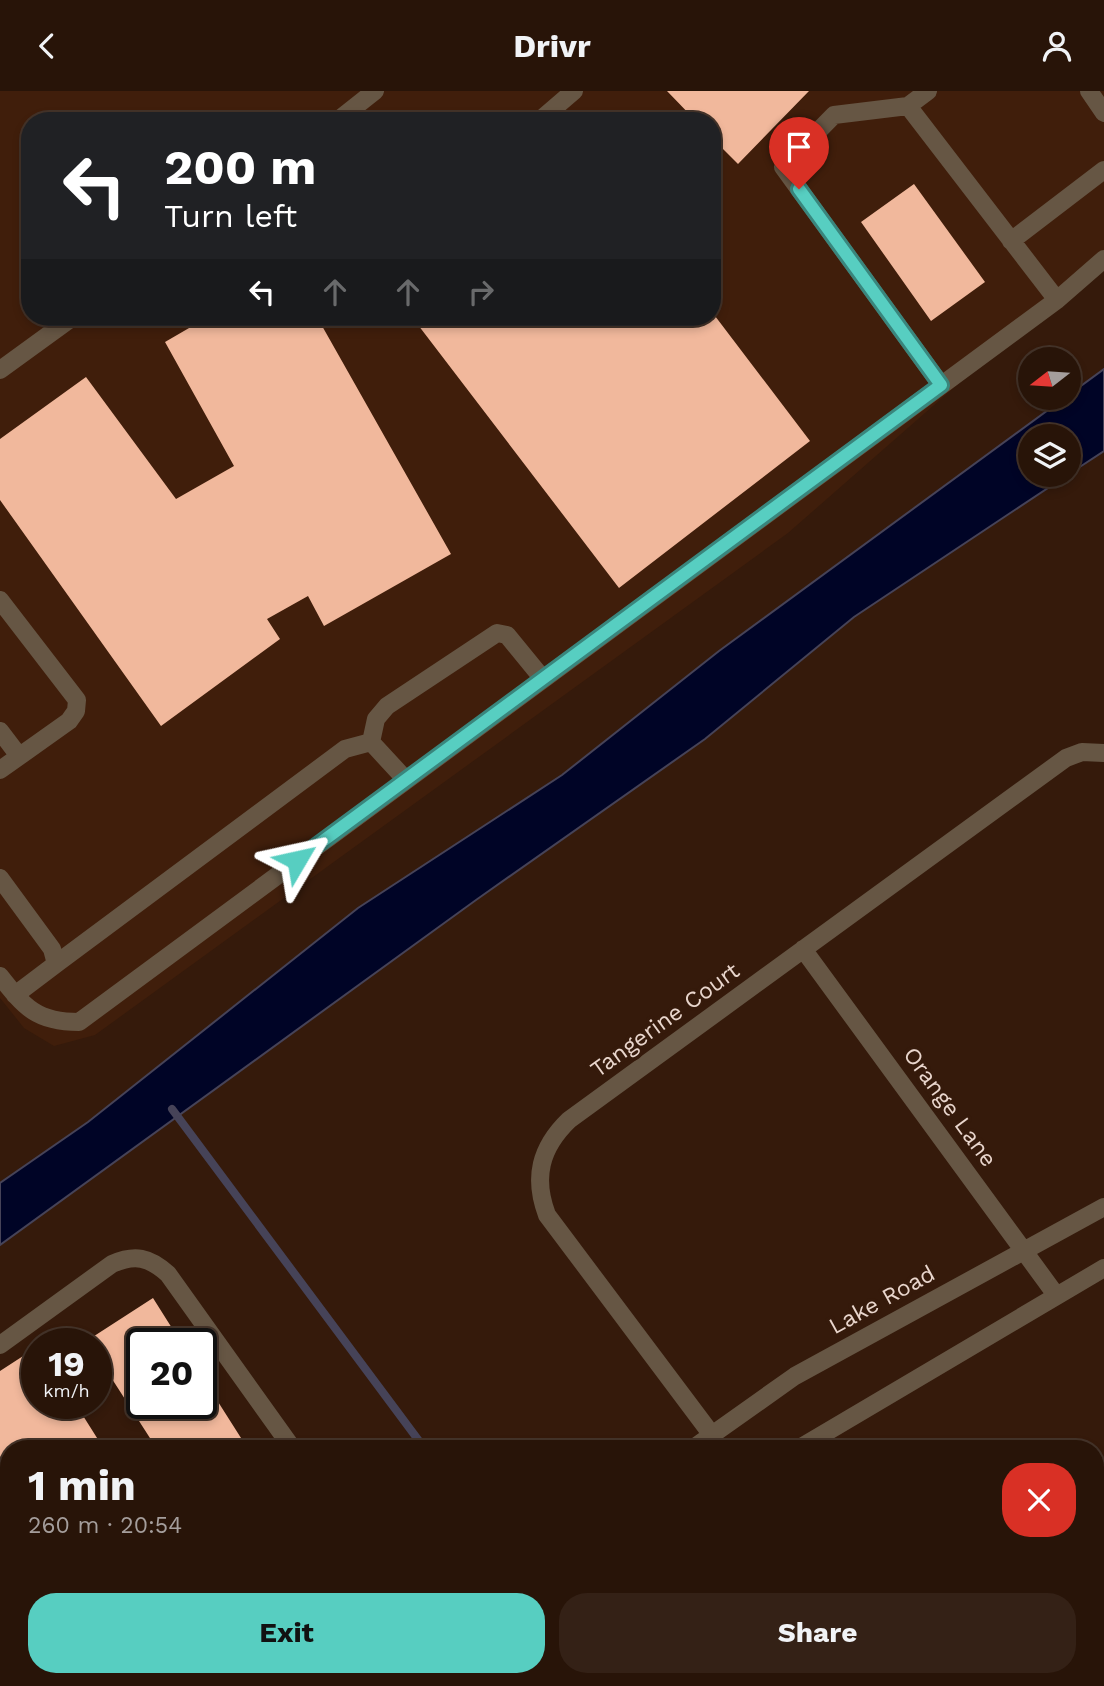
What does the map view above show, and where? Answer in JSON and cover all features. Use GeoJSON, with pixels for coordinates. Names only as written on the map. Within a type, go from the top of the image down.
{"type":"FeatureCollection","features":[{"type":"Feature","properties":{"kind":"street"},"geometry":{"type":"LineString","coordinates":[[348,112],[375,91]]}},
{"type":"Feature","properties":{"kind":"street"},"geometry":{"type":"LineString","coordinates":[[550,112],[574,91]]}},
{"type":"Feature","properties":{"kind":"street"},"geometry":{"type":"LineString","coordinates":[[928,91],[908,106],[834,115],[783,167],[941,385]]}},
{"type":"Feature","properties":{"kind":"street"},"geometry":{"type":"LineString","coordinates":[[908,106],[1056,300]]}},
{"type":"Feature","properties":{"kind":"street"},"geometry":{"type":"LineString","coordinates":[[1012,241],[1104,170]]}},
{"type":"Feature","properties":{"kind":"street"},"geometry":{"type":"LineString","coordinates":[[0,976],[35,1014],[55,1022],[79,1021],[1056,300],[1104,259]]}},
{"type":"Feature","properties":{"kind":"street"},"geometry":{"type":"LineString","coordinates":[[0,370],[61,326]]}},
{"type":"Feature","properties":{"kind":"street"},"geometry":{"type":"LineString","coordinates":[[0,600],[77,700],[76,711],[69,721],[0,770]]}},
{"type":"Feature","properties":{"kind":"street"},"geometry":{"type":"LineString","coordinates":[[371,742],[376,719],[387,706],[497,633],[508,635],[542,679]]}},
{"type":"Feature","properties":{"kind":"street"},"geometry":{"type":"LineString","coordinates":[[0,731],[19,756]]}},
{"type":"Feature","properties":{"kind":"street"},"geometry":{"type":"LineString","coordinates":[[371,742],[406,780]]}},
{"type":"Feature","properties":{"kind":"street"},"geometry":{"type":"LineString","coordinates":[[15,995],[345,748],[371,742]]}},
{"type":"Feature","properties":{"kind":"street","name":"Tangerine Court"},"geometry":{"type":"LineString","coordinates":[[712,1435],[547,1215],[540,1195],[539,1174],[543,1153],[554,1135],[569,1120],[1066,758],[1082,752],[1104,753]]}},
{"type":"Feature","properties":{"kind":"street"},"geometry":{"type":"LineString","coordinates":[[0,878],[52,949],[56,964]]}},
{"type":"Feature","properties":{"kind":"street","name":"Orange Lane"},"geometry":{"type":"LineString","coordinates":[[803,949],[1056,1295]]}},
{"type":"Feature","properties":{"kind":"street","name":"Lake Road"},"geometry":{"type":"LineString","coordinates":[[705,1440],[795,1376],[1104,1207]]}},
{"type":"Feature","properties":{"kind":"street"},"geometry":{"type":"LineString","coordinates":[[0,1345],[112,1264],[127,1257],[155,1262],[168,1274],[287,1440]]}},
{"type":"Feature","properties":{"kind":"street"},"geometry":{"type":"LineString","coordinates":[[813,1440],[1104,1268]]}},
{"type":"Feature","properties":{"kind":"shaded area"},"geometry":{"type":"Polygon","coordinates":[[[0,91],[1104,91],[1104,256],[788,533],[95,1035],[54,1046],[24,1028],[0,998],[0,91]]]}},
{"type":"Feature","properties":{"kind":"water"},"geometry":{"type":"Polygon","coordinates":[[[1104,369],[1104,451],[1081,466],[1081,424],[1029,424],[1048,410],[1081,410],[1082,385],[1104,369]]]}},
{"type":"Feature","properties":{"kind":"water"},"geometry":{"type":"Polygon","coordinates":[[[1018,432],[1018,487],[1050,487],[854,617],[705,739],[476,900],[0,1245],[0,1183],[88,1122],[358,908],[562,775],[719,651],[1018,432]]]}},
{"type":"Feature","properties":{"kind":"building"},"geometry":{"type":"Polygon","coordinates":[[[667,91],[809,91],[738,164],[721,147],[721,112],[687,112],[667,91]]]}},
{"type":"Feature","properties":{"kind":"building"},"geometry":{"type":"Polygon","coordinates":[[[914,184],[985,282],[931,321],[861,222],[914,184]]]}},
{"type":"Feature","properties":{"kind":"building"},"geometry":{"type":"Polygon","coordinates":[[[721,324],[810,441],[619,588],[419,326],[721,326],[721,324]]]}},
{"type":"Feature","properties":{"kind":"building"},"geometry":{"type":"Polygon","coordinates":[[[193,326],[322,326],[451,554],[324,626],[308,596],[267,619],[280,639],[161,726],[0,500],[0,439],[86,377],[176,499],[234,466],[165,342],[193,326]]]}},
{"type":"Feature","properties":{"kind":"building"},"geometry":{"type":"Polygon","coordinates":[[[153,1298],[172,1328],[126,1328],[126,1401],[112,1379],[112,1328],[107,1328],[153,1298]]]}},
{"type":"Feature","properties":{"kind":"building"},"geometry":{"type":"Polygon","coordinates":[[[21,1357],[21,1419],[85,1419],[98,1440],[0,1440],[0,1371],[21,1357]]]}},
{"type":"Feature","properties":{"kind":"building"},"geometry":{"type":"Polygon","coordinates":[[[217,1400],[242,1440],[151,1440],[138,1419],[217,1419],[217,1400]]]}},
{"type":"Feature","properties":{"kind":"waterway"},"geometry":{"type":"LineString","coordinates":[[172,1109],[418,1440]]}},
{"type":"Feature","properties":{"kind":"route"},"geometry":{"type":"LineString","coordinates":[[297,860],[941,385],[799,189]]}}]}
